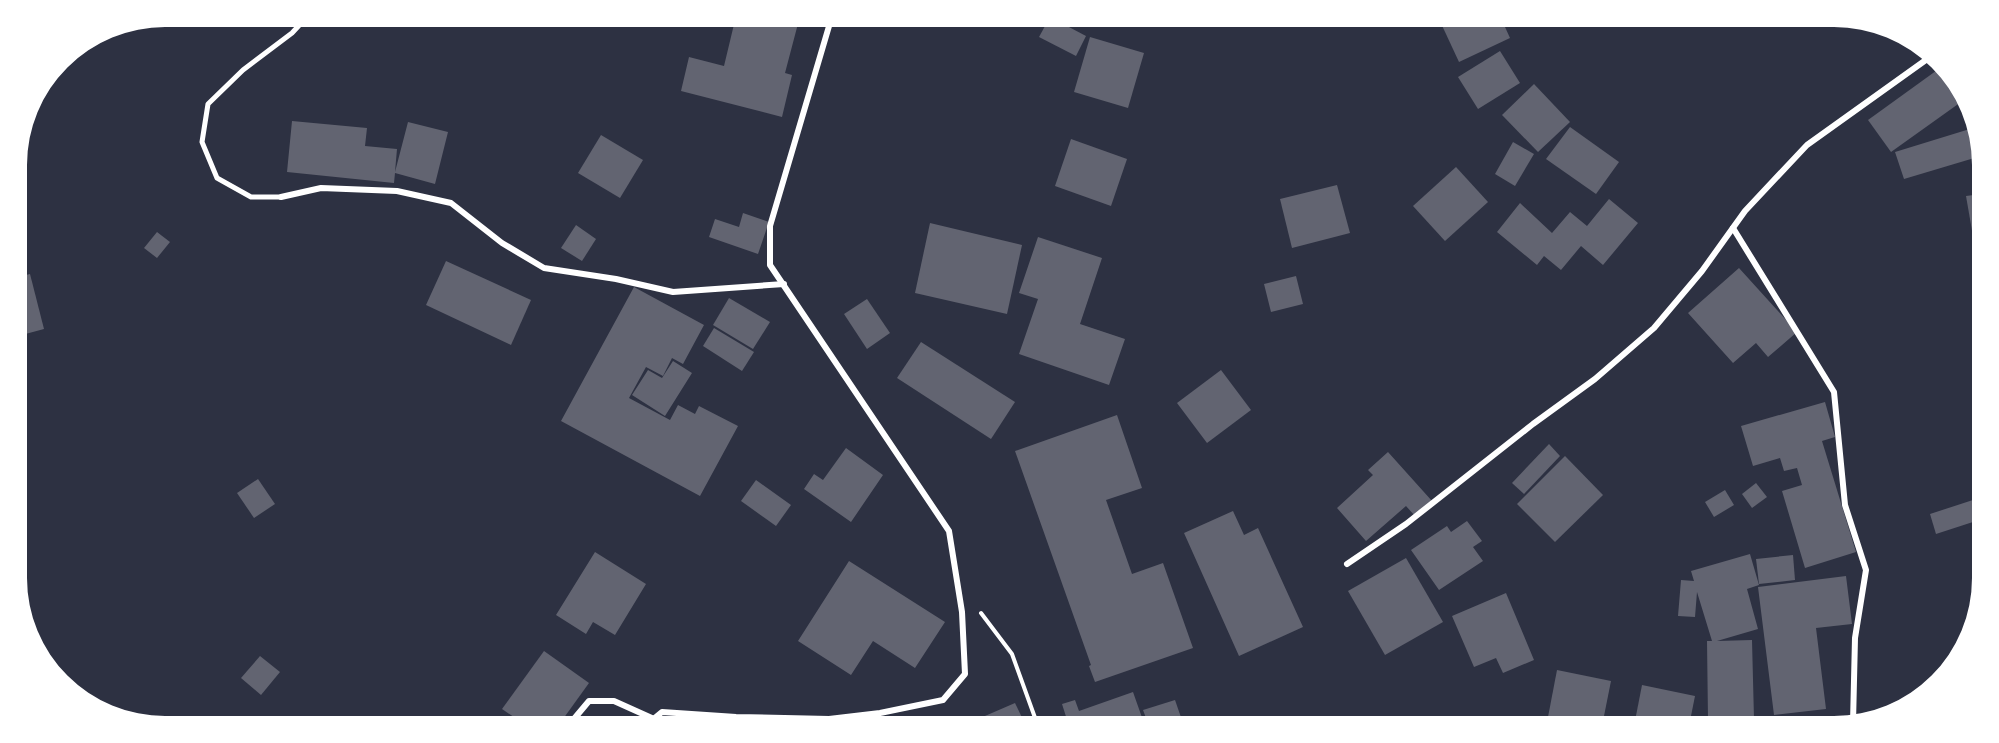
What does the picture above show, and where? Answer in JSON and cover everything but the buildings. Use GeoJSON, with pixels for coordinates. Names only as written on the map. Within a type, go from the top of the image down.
{"type":"FeatureCollection","features":[{"type":"Feature","properties":{"kind":"street"},"geometry":{"type":"LineString","coordinates":[[298,27],[243,69],[208,104],[202,142],[217,178],[251,197],[281,197],[321,188],[398,190],[451,203],[502,243],[544,268],[616,279],[673,292],[784,284]]}},
{"type":"Feature","properties":{"kind":"street"},"geometry":{"type":"LineString","coordinates":[[829,27],[770,226],[770,265],[949,531],[962,612],[965,674],[943,700],[854,716]]}},
{"type":"Feature","properties":{"kind":"street"},"geometry":{"type":"LineString","coordinates":[[1347,564],[1406,524],[1533,424],[1595,379],[1654,328],[1702,271],[1745,211],[1808,145],[1925,61]]}},
{"type":"Feature","properties":{"kind":"street"},"geometry":{"type":"LineString","coordinates":[[1733,228],[1834,392],[1845,505],[1866,570],[1855,638],[1853,714]]}},
{"type":"Feature","properties":{"kind":"street"},"geometry":{"type":"LineString","coordinates":[[576,716],[589,701],[614,701],[647,716]]}},
{"type":"Feature","properties":{"kind":"street"},"geometry":{"type":"LineString","coordinates":[[657,716],[662,712],[721,716]]}},
{"type":"Feature","properties":{"kind":"path"},"geometry":{"type":"LineString","coordinates":[[978,608],[1012,654],[1034,716]]}}]}
